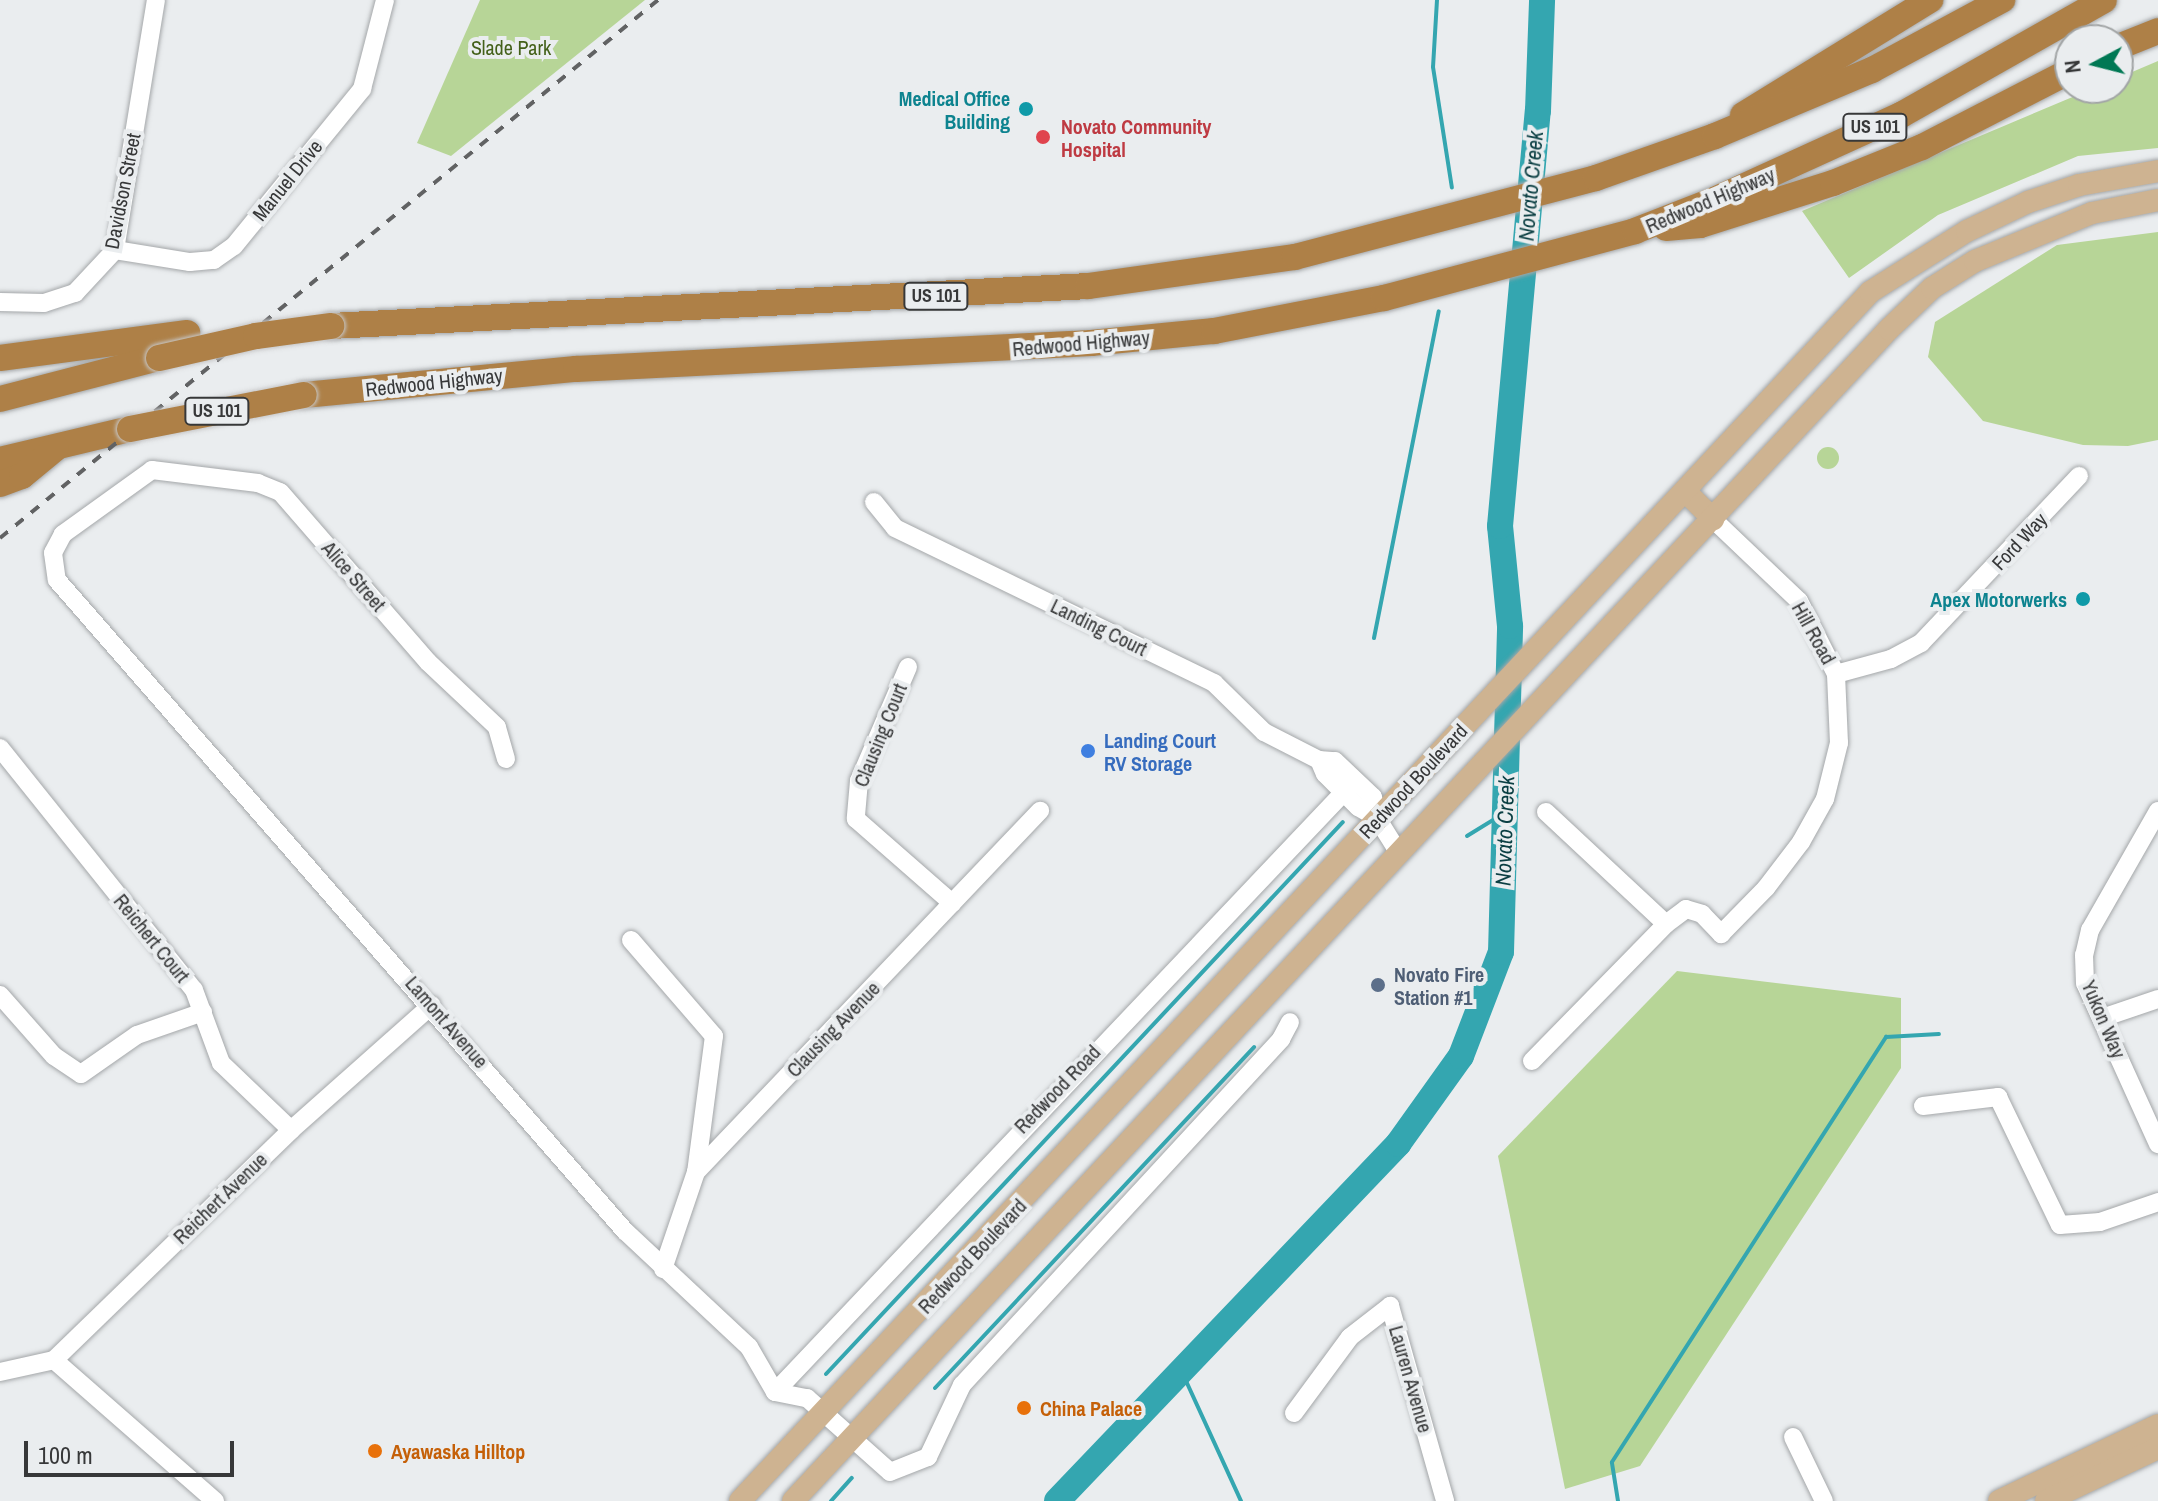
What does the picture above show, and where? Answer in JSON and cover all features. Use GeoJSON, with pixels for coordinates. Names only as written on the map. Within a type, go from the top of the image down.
{"type":"FeatureCollection","features":[{"type":"Feature","properties":{"kind":"highway"},"geometry":{"type":"LineString","coordinates":[[1715,136],[1774,92],[1930,0]]}},
{"type":"Feature","properties":{"kind":"highway","name":"US 101"},"geometry":{"type":"LineString","coordinates":[[0,399],[256,336],[331,326],[1088,286],[1295,257],[1471,214],[1596,178],[1715,136],[1872,70],[2002,0]]}},
{"type":"Feature","properties":{"kind":"highway","name":"Redwood Highway"},"geometry":{"type":"LineString","coordinates":[[0,460],[62,443],[304,395],[576,369],[1091,343],[1302,316],[1467,279],[1635,231],[1901,115],[2104,0]]}},
{"type":"Feature","properties":{"kind":"highway"},"geometry":{"type":"LineString","coordinates":[[2134,41],[2158,31]]}},
{"type":"Feature","properties":{"kind":"highway"},"geometry":{"type":"LineString","coordinates":[[1635,231],[1700,225],[1833,183],[1922,147],[2054,79]]}},
{"type":"Feature","properties":{"kind":"highway"},"geometry":{"type":"LineString","coordinates":[[0,358],[187,333],[331,326]]}},
{"type":"Feature","properties":{"kind":"highway"},"geometry":{"type":"LineString","coordinates":[[11,480],[62,443]]}},
{"type":"Feature","properties":{"kind":"main road","name":"Redwood Boulevard"},"geometry":{"type":"LineString","coordinates":[[740,1501],[1870,292],[1967,231],[2028,202],[2079,185],[2158,171]]}},
{"type":"Feature","properties":{"kind":"main road","name":"Redwood Boulevard"},"geometry":{"type":"LineString","coordinates":[[793,1501],[1398,851],[1932,288],[2034,233],[2092,213],[2158,200]]}},
{"type":"Feature","properties":{"kind":"main road"},"geometry":{"type":"LineString","coordinates":[[1685,491],[1713,519]]}},
{"type":"Feature","properties":{"kind":"main road"},"geometry":{"type":"LineString","coordinates":[[1999,1501],[2158,1425]]}},
{"type":"Feature","properties":{"kind":"main road"},"geometry":{"type":"LineString","coordinates":[[2046,1501],[2158,1448]]}},
{"type":"Feature","properties":{"kind":"street","name":"Davidson Street"},"geometry":{"type":"LineString","coordinates":[[0,302],[44,303],[75,293],[115,250],[156,0]]}},
{"type":"Feature","properties":{"kind":"street","name":"Manuel Drive"},"geometry":{"type":"LineString","coordinates":[[115,250],[190,262],[214,260],[234,246],[362,89],[385,0]]}},
{"type":"Feature","properties":{"kind":"street","name":"Alice Street"},"geometry":{"type":"LineString","coordinates":[[57,580],[53,553],[63,534],[152,470],[258,483],[280,492],[428,662],[497,727],[506,759]]}},
{"type":"Feature","properties":{"kind":"street","name":"Ford Way"},"geometry":{"type":"LineString","coordinates":[[1836,674],[1891,659],[1921,643],[2079,476]]}},
{"type":"Feature","properties":{"kind":"street","name":"Landing Court"},"geometry":{"type":"LineString","coordinates":[[874,502],[895,528],[1214,683],[1264,732],[1319,760],[1335,761],[1373,797],[1377,818]]}},
{"type":"Feature","properties":{"kind":"street","name":"Hill Road"},"geometry":{"type":"LineString","coordinates":[[1666,924],[1686,909],[1702,914],[1721,934],[1784,865],[1825,799],[1839,743],[1836,674],[1799,601],[1713,519]]}},
{"type":"Feature","properties":{"kind":"street","name":"Lamont Avenue"},"geometry":{"type":"LineString","coordinates":[[57,580],[663,1269],[749,1347],[775,1392]]}},
{"type":"Feature","properties":{"kind":"street","name":"Clausing Court"},"geometry":{"type":"LineString","coordinates":[[908,667],[859,781],[856,819],[952,903]]}},
{"type":"Feature","properties":{"kind":"street","name":"Reichert Court"},"geometry":{"type":"LineString","coordinates":[[0,748],[194,990],[221,1063],[291,1130]]}},
{"type":"Feature","properties":{"kind":"street","name":"Landing Court"},"geometry":{"type":"LineString","coordinates":[[1319,760],[1325,774],[1377,818],[1398,851]]}},
{"type":"Feature","properties":{"kind":"street","name":"Redwood Road"},"geometry":{"type":"LineString","coordinates":[[775,1392],[1345,791]]}},
{"type":"Feature","properties":{"kind":"street","name":"Clausing Avenue"},"geometry":{"type":"LineString","coordinates":[[663,1269],[696,1172],[1040,811]]}},
{"type":"Feature","properties":{"kind":"street","name":"Yukon Way"},"geometry":{"type":"LineString","coordinates":[[2158,811],[2090,930],[2085,983],[2158,1144]]}},
{"type":"Feature","properties":{"kind":"street"},"geometry":{"type":"LineString","coordinates":[[1532,1061],[1666,924],[1546,812]]}},
{"type":"Feature","properties":{"kind":"street"},"geometry":{"type":"LineString","coordinates":[[631,940],[712,1030],[696,1172]]}},
{"type":"Feature","properties":{"kind":"street"},"geometry":{"type":"LineString","coordinates":[[0,995],[54,1056],[81,1074],[137,1035],[203,1012]]}},
{"type":"Feature","properties":{"kind":"street"},"geometry":{"type":"LineString","coordinates":[[2102,1018],[2158,999]]}},
{"type":"Feature","properties":{"kind":"street","name":"Reichert Avenue"},"geometry":{"type":"LineString","coordinates":[[54,1360],[291,1130],[432,1005]]}},
{"type":"Feature","properties":{"kind":"street"},"geometry":{"type":"LineString","coordinates":[[775,1392],[807,1398],[890,1472],[928,1457],[962,1385],[1281,1039],[1290,1022]]}},
{"type":"Feature","properties":{"kind":"street"},"geometry":{"type":"LineString","coordinates":[[1923,1106],[1998,1097],[2060,1225],[2100,1222],[2158,1202]]}},
{"type":"Feature","properties":{"kind":"street","name":"Lauren Avenue"},"geometry":{"type":"LineString","coordinates":[[1294,1413],[1350,1337],[1390,1306],[1445,1501]]}},
{"type":"Feature","properties":{"kind":"street"},"geometry":{"type":"LineString","coordinates":[[0,1372],[54,1360],[215,1501]]}},
{"type":"Feature","properties":{"kind":"street"},"geometry":{"type":"LineString","coordinates":[[1793,1437],[1824,1501]]}},
{"type":"Feature","properties":{"kind":"green space","name":"Slade Park"},"geometry":{"type":"Polygon","coordinates":[[[480,0],[645,0],[451,156],[417,143],[480,0]]]}},
{"type":"Feature","properties":{"kind":"green space"},"geometry":{"type":"Polygon","coordinates":[[[2158,61],[2158,148],[2078,156],[1938,215],[1849,278],[1802,211],[2056,104],[2134,104],[2134,71],[2158,61]]]}},
{"type":"Feature","properties":{"kind":"green space"},"geometry":{"type":"Polygon","coordinates":[[[2158,232],[2158,440],[2128,446],[2083,445],[1983,421],[1928,357],[1935,322],[2057,245],[2158,232]]]}},
{"type":"Feature","properties":{"kind":"green space"},"geometry":{"type":"Polygon","coordinates":[[[1828,447],[1836,450],[1839,458],[1836,466],[1828,469],[1820,466],[1817,458],[1820,450],[1828,447]]]}},
{"type":"Feature","properties":{"kind":"green space"},"geometry":{"type":"Polygon","coordinates":[[[1677,971],[1901,998],[1901,1068],[1640,1466],[1565,1489],[1498,1156],[1677,971]]]}},
{"type":"Feature","properties":{"kind":"waterway"},"geometry":{"type":"LineString","coordinates":[[1437,0],[1433,67],[1452,188]]}},
{"type":"Feature","properties":{"kind":"waterway","name":"Novato Creek"},"geometry":{"type":"LineString","coordinates":[[1057,1501],[1398,1144],[1461,1056],[1501,952],[1510,626],[1500,526],[1538,111],[1542,0]]}},
{"type":"Feature","properties":{"kind":"waterway"},"geometry":{"type":"LineString","coordinates":[[1374,638],[1439,311]]}},
{"type":"Feature","properties":{"kind":"waterway"},"geometry":{"type":"LineString","coordinates":[[1467,836],[1506,812]]}},
{"type":"Feature","properties":{"kind":"waterway"},"geometry":{"type":"LineString","coordinates":[[826,1374],[1343,822]]}},
{"type":"Feature","properties":{"kind":"waterway"},"geometry":{"type":"LineString","coordinates":[[1618,1501],[1612,1462],[1886,1037],[1939,1034]]}},
{"type":"Feature","properties":{"kind":"waterway"},"geometry":{"type":"LineString","coordinates":[[935,1388],[1254,1047]]}},
{"type":"Feature","properties":{"kind":"waterway"},"geometry":{"type":"LineString","coordinates":[[1181,1370],[1241,1501]]}},
{"type":"Feature","properties":{"kind":"waterway"},"geometry":{"type":"LineString","coordinates":[[831,1501],[852,1478]]}},
{"type":"Feature","properties":{"kind":"railway"},"geometry":{"type":"LineString","coordinates":[[0,538],[658,0]]}},
{"type":"Feature","properties":{"kind":"place","name":"Medical Office Building"},"geometry":{"type":"Point","coordinates":[1026,109]}},
{"type":"Feature","properties":{"kind":"place","name":"Novato Community Hospital"},"geometry":{"type":"Point","coordinates":[1043,137]}},
{"type":"Feature","properties":{"kind":"place","name":"Apex Motorwerks"},"geometry":{"type":"Point","coordinates":[2083,599]}},
{"type":"Feature","properties":{"kind":"place","name":"Landing Court RV Storage"},"geometry":{"type":"Point","coordinates":[1088,751]}},
{"type":"Feature","properties":{"kind":"place","name":"Novato Fire Station #1"},"geometry":{"type":"Point","coordinates":[1378,985]}},
{"type":"Feature","properties":{"kind":"place","name":"China Palace"},"geometry":{"type":"Point","coordinates":[1024,1408]}},
{"type":"Feature","properties":{"kind":"place","name":"Ayawaska Hilltop"},"geometry":{"type":"Point","coordinates":[375,1451]}}]}
